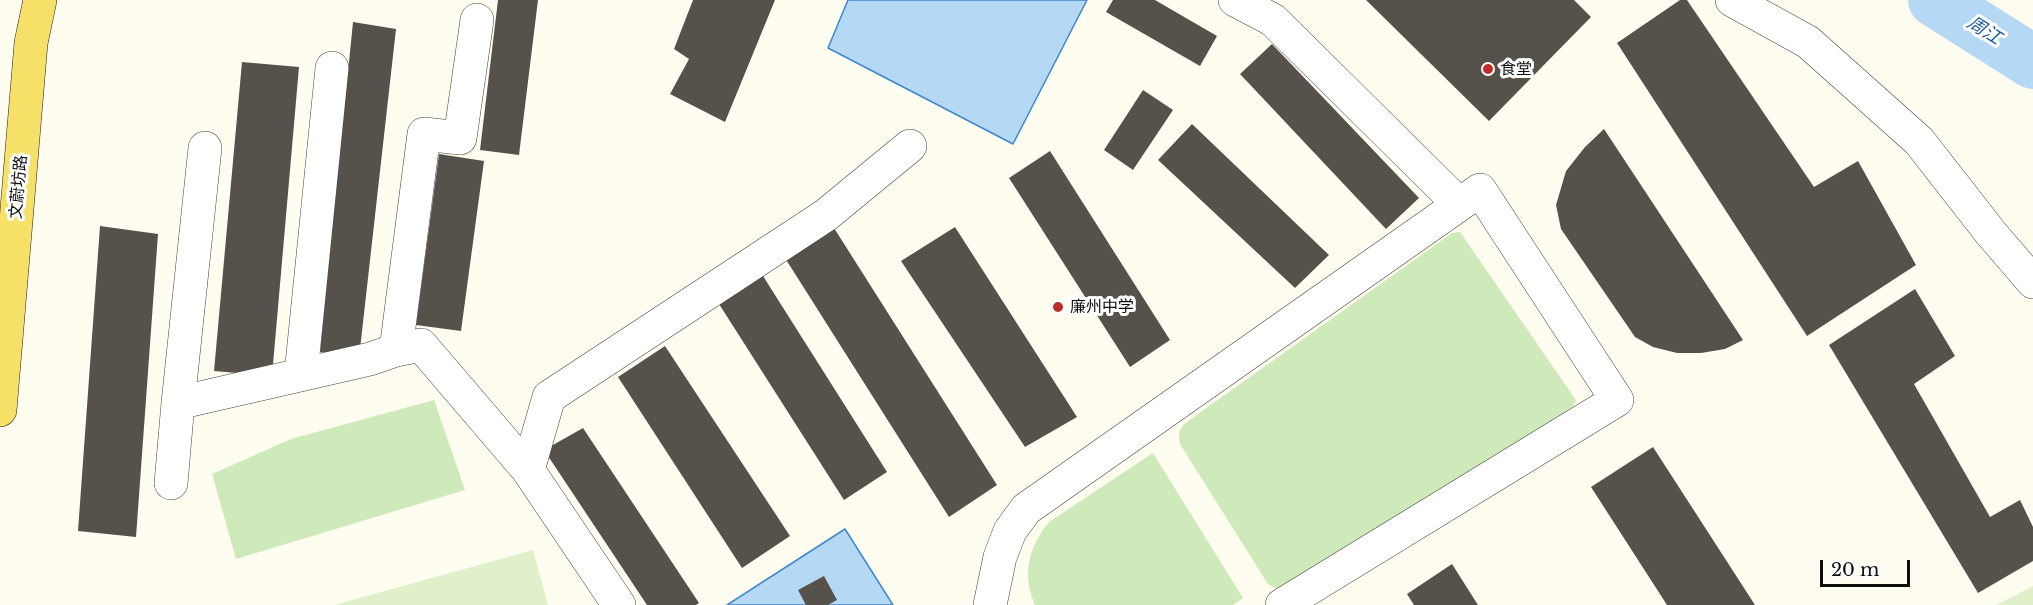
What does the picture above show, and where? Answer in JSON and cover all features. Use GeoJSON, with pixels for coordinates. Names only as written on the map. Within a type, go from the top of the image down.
{"type":"FeatureCollection","features":[{"type":"Feature","properties":{"kind":"main road","name":"文蔚坊路"},"geometry":{"type":"LineString","coordinates":[[0,410],[31,43],[40,0]]}},
{"type":"Feature","properties":{"kind":"lane"},"geometry":{"type":"LineString","coordinates":[[1234,0],[1274,20],[1459,204]]}},
{"type":"Feature","properties":{"kind":"lane"},"geometry":{"type":"LineString","coordinates":[[1732,0],[1809,42],[1919,141],[1990,232],[2033,282]]}},
{"type":"Feature","properties":{"kind":"lane"},"geometry":{"type":"LineString","coordinates":[[396,350],[424,134],[460,138],[477,20]]}},
{"type":"Feature","properties":{"kind":"lane"},"geometry":{"type":"LineString","coordinates":[[301,374],[332,68]]}},
{"type":"Feature","properties":{"kind":"lane"},"geometry":{"type":"LineString","coordinates":[[528,470],[549,397],[826,215],[910,146]]}},
{"type":"Feature","properties":{"kind":"lane"},"geometry":{"type":"LineString","coordinates":[[171,483],[205,148]]}},
{"type":"Feature","properties":{"kind":"lane"},"geometry":{"type":"LineString","coordinates":[[990,605],[1000,557],[1010,531],[1026,509],[1479,190],[1617,400],[1282,605]]}},
{"type":"Feature","properties":{"kind":"lane"},"geometry":{"type":"LineString","coordinates":[[178,403],[421,345],[528,470],[619,605]]}},
{"type":"Feature","properties":{"kind":"green space"},"geometry":{"type":"Polygon","coordinates":[[[1460,232],[1576,400],[1572,407],[1288,590],[1279,590],[1268,584],[1180,444],[1179,432],[1184,424],[1452,233],[1460,232]]]}},
{"type":"Feature","properties":{"kind":"green space"},"geometry":{"type":"Polygon","coordinates":[[[434,400],[465,490],[236,559],[212,474],[291,439],[434,400]]]}},
{"type":"Feature","properties":{"kind":"green space"},"geometry":{"type":"Polygon","coordinates":[[[1153,453],[1243,598],[1233,605],[1035,605],[1029,583],[1029,562],[1036,542],[1049,522],[1153,453]]]}},
{"type":"Feature","properties":{"kind":"green space"},"geometry":{"type":"Polygon","coordinates":[[[533,550],[548,605],[334,605],[533,550]]]}},
{"type":"Feature","properties":{"kind":"green space"},"geometry":{"type":"Polygon","coordinates":[[[2033,586],[2033,605],[1996,605],[2033,586]]]}},
{"type":"Feature","properties":{"kind":"water"},"geometry":{"type":"Polygon","coordinates":[[[848,0],[1087,0],[1013,144],[828,48],[848,0]]]}},
{"type":"Feature","properties":{"kind":"water"},"geometry":{"type":"Polygon","coordinates":[[[845,529],[893,605],[727,605],[845,529]]]}},
{"type":"Feature","properties":{"kind":"building"},"geometry":{"type":"Polygon","coordinates":[[[498,0],[538,0],[519,155],[480,150],[498,0]]]}},
{"type":"Feature","properties":{"kind":"building"},"geometry":{"type":"Polygon","coordinates":[[[693,0],[775,0],[725,122],[670,94],[689,59],[674,49],[693,0]]]}},
{"type":"Feature","properties":{"kind":"building"},"geometry":{"type":"Polygon","coordinates":[[[1113,0],[1155,0],[1217,36],[1200,66],[1106,12],[1113,0]]]}},
{"type":"Feature","properties":{"kind":"building","name":"食堂"},"geometry":{"type":"Polygon","coordinates":[[[1366,0],[1574,0],[1591,17],[1489,121],[1366,0]]]}},
{"type":"Feature","properties":{"kind":"building"},"geometry":{"type":"Polygon","coordinates":[[[1680,0],[1687,0],[1814,187],[1858,161],[1916,265],[1807,336],[1617,43],[1680,0]]]}},
{"type":"Feature","properties":{"kind":"building"},"geometry":{"type":"Polygon","coordinates":[[[353,22],[396,29],[359,358],[320,352],[353,22]]]}},
{"type":"Feature","properties":{"kind":"building"},"geometry":{"type":"Polygon","coordinates":[[[1272,44],[1419,198],[1386,229],[1240,74],[1272,44]]]}},
{"type":"Feature","properties":{"kind":"building"},"geometry":{"type":"Polygon","coordinates":[[[242,62],[299,67],[272,376],[214,371],[242,62]]]}},
{"type":"Feature","properties":{"kind":"building"},"geometry":{"type":"Polygon","coordinates":[[[1143,90],[1173,110],[1133,170],[1104,150],[1143,90]]]}},
{"type":"Feature","properties":{"kind":"building"},"geometry":{"type":"Polygon","coordinates":[[[1192,124],[1329,255],[1295,288],[1158,160],[1192,124]]]}},
{"type":"Feature","properties":{"kind":"building"},"geometry":{"type":"Polygon","coordinates":[[[1604,129],[1743,340],[1725,349],[1701,353],[1677,353],[1653,347],[1635,337],[1561,229],[1556,205],[1566,171],[1585,147],[1604,129]]]}},
{"type":"Feature","properties":{"kind":"building"},"geometry":{"type":"Polygon","coordinates":[[[1050,151],[1170,340],[1130,367],[1009,178],[1050,151]]]}},
{"type":"Feature","properties":{"kind":"building"},"geometry":{"type":"Polygon","coordinates":[[[439,154],[484,161],[461,331],[416,325],[439,154]]]}},
{"type":"Feature","properties":{"kind":"building"},"geometry":{"type":"Polygon","coordinates":[[[100,226],[158,234],[136,537],[78,531],[100,226]]]}},
{"type":"Feature","properties":{"kind":"building"},"geometry":{"type":"Polygon","coordinates":[[[955,227],[1077,417],[1025,447],[901,261],[955,227]]]}},
{"type":"Feature","properties":{"kind":"building"},"geometry":{"type":"Polygon","coordinates":[[[834,228],[997,485],[949,517],[785,258],[834,228]]]}},
{"type":"Feature","properties":{"kind":"building"},"geometry":{"type":"Polygon","coordinates":[[[763,276],[887,472],[844,500],[719,304],[763,276]]]}},
{"type":"Feature","properties":{"kind":"building"},"geometry":{"type":"Polygon","coordinates":[[[1915,289],[1955,356],[1914,384],[1990,517],[2020,500],[2033,527],[2033,561],[1978,593],[1829,345],[1915,289]]]}},
{"type":"Feature","properties":{"kind":"building"},"geometry":{"type":"Polygon","coordinates":[[[665,346],[790,536],[742,568],[618,377],[665,346]]]}},
{"type":"Feature","properties":{"kind":"building"},"geometry":{"type":"Polygon","coordinates":[[[583,428],[699,603],[696,605],[647,605],[544,450],[583,428]]]}},
{"type":"Feature","properties":{"kind":"building"},"geometry":{"type":"Polygon","coordinates":[[[1653,447],[1755,605],[1667,605],[1591,487],[1653,447]]]}},
{"type":"Feature","properties":{"kind":"building"},"geometry":{"type":"Polygon","coordinates":[[[1452,564],[1478,605],[1414,605],[1407,594],[1452,564]]]}},
{"type":"Feature","properties":{"kind":"building"},"geometry":{"type":"Polygon","coordinates":[[[824,576],[837,600],[828,605],[806,605],[798,590],[824,576]]]}},
{"type":"Feature","properties":{"kind":"waterway","name":"周江"},"geometry":{"type":"LineString","coordinates":[[1935,0],[2033,62]]}},
{"type":"Feature","properties":{"kind":"place","name":"食堂"},"geometry":{"type":"Point","coordinates":[1488,69]}},
{"type":"Feature","properties":{"kind":"place","name":"廉州中学"},"geometry":{"type":"Point","coordinates":[1058,307]}}]}
